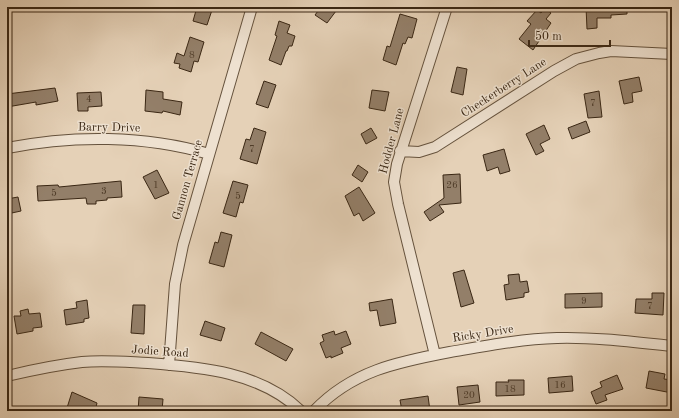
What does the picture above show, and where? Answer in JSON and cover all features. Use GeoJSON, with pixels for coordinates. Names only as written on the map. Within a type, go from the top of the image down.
{"type":"FeatureCollection","features":[{"type":"Feature","properties":{"kind":"street","name":"Gannon Terrace"},"geometry":{"type":"LineString","coordinates":[[169,365],[178,264],[252,7]]}},
{"type":"Feature","properties":{"kind":"street","name":"Hodder Lane"},"geometry":{"type":"LineString","coordinates":[[435,355],[395,192],[395,174],[400,151],[447,7]]}},
{"type":"Feature","properties":{"kind":"street","name":"Checkerberry Lane"},"geometry":{"type":"LineString","coordinates":[[400,151],[419,152],[435,147],[554,71],[576,59],[599,52],[611,51],[672,54]]}},
{"type":"Feature","properties":{"kind":"street","name":"Barry Drive"},"geometry":{"type":"LineString","coordinates":[[7,148],[51,142],[109,140],[181,146],[209,154]]}},
{"type":"Feature","properties":{"kind":"street","name":"Ricky Drive"},"geometry":{"type":"LineString","coordinates":[[314,411],[330,395],[362,376],[389,365],[435,355],[513,341],[556,338],[602,339],[672,346]]}},
{"type":"Feature","properties":{"kind":"street","name":"Jodie Road"},"geometry":{"type":"LineString","coordinates":[[7,376],[47,367],[83,362],[169,365],[211,369],[242,377],[272,390],[302,411]]}},
{"type":"Feature","properties":{"kind":"building"},"geometry":{"type":"Polygon","coordinates":[[[197,7],[213,7],[207,25],[193,21],[197,7]]]}},
{"type":"Feature","properties":{"kind":"building"},"geometry":{"type":"Polygon","coordinates":[[[321,7],[339,7],[327,23],[315,15],[321,7]]]}},
{"type":"Feature","properties":{"kind":"building"},"geometry":{"type":"Polygon","coordinates":[[[586,7],[627,7],[627,14],[611,15],[611,18],[597,18],[597,28],[587,29],[586,7]]]}},
{"type":"Feature","properties":{"kind":"building"},"geometry":{"type":"Polygon","coordinates":[[[545,8],[551,13],[546,19],[551,23],[533,50],[519,39],[531,24],[527,21],[537,10],[541,13],[545,8]]]}},
{"type":"Feature","properties":{"kind":"building"},"geometry":{"type":"Polygon","coordinates":[[[400,14],[417,19],[412,38],[408,37],[405,44],[403,43],[396,65],[383,60],[387,46],[390,47],[400,14]]]}},
{"type":"Feature","properties":{"kind":"building"},"geometry":{"type":"Polygon","coordinates":[[[279,21],[290,25],[287,33],[295,36],[292,46],[289,46],[286,51],[281,65],[269,60],[277,36],[275,35],[279,21]]]}},
{"type":"Feature","properties":{"kind":"building"},"geometry":{"type":"Polygon","coordinates":[[[190,37],[204,42],[198,62],[194,61],[191,72],[179,68],[180,64],[174,63],[177,53],[184,56],[190,37]]]}},
{"type":"Feature","properties":{"kind":"building"},"geometry":{"type":"Polygon","coordinates":[[[457,67],[467,69],[463,95],[451,92],[457,67]]]}},
{"type":"Feature","properties":{"kind":"building"},"geometry":{"type":"Polygon","coordinates":[[[639,77],[642,91],[632,93],[633,102],[624,104],[619,81],[639,77]]]}},
{"type":"Feature","properties":{"kind":"building"},"geometry":{"type":"Polygon","coordinates":[[[264,81],[276,85],[268,108],[256,104],[264,81]]]}},
{"type":"Feature","properties":{"kind":"building"},"geometry":{"type":"Polygon","coordinates":[[[55,88],[58,101],[36,105],[36,102],[7,107],[7,94],[55,88]]]}},
{"type":"Feature","properties":{"kind":"building"},"geometry":{"type":"Polygon","coordinates":[[[146,90],[163,92],[163,99],[182,102],[180,115],[163,111],[162,113],[145,111],[146,90]]]}},
{"type":"Feature","properties":{"kind":"building"},"geometry":{"type":"Polygon","coordinates":[[[372,90],[389,92],[385,111],[369,108],[372,90]]]}},
{"type":"Feature","properties":{"kind":"building"},"geometry":{"type":"Polygon","coordinates":[[[599,91],[602,117],[588,118],[584,94],[599,91]]]}},
{"type":"Feature","properties":{"kind":"building"},"geometry":{"type":"Polygon","coordinates":[[[101,92],[102,106],[88,107],[88,111],[78,111],[77,93],[101,92]]]}},
{"type":"Feature","properties":{"kind":"building"},"geometry":{"type":"Polygon","coordinates":[[[586,121],[590,132],[572,139],[568,128],[586,121]]]}},
{"type":"Feature","properties":{"kind":"building"},"geometry":{"type":"Polygon","coordinates":[[[544,125],[550,139],[540,144],[544,151],[536,155],[526,134],[544,125]]]}},
{"type":"Feature","properties":{"kind":"building"},"geometry":{"type":"Polygon","coordinates":[[[254,128],[266,132],[257,164],[240,159],[246,139],[250,140],[254,128]]]}},
{"type":"Feature","properties":{"kind":"building"},"geometry":{"type":"Polygon","coordinates":[[[371,128],[377,138],[366,144],[361,134],[371,128]]]}},
{"type":"Feature","properties":{"kind":"building"},"geometry":{"type":"Polygon","coordinates":[[[504,149],[510,171],[500,174],[498,167],[487,171],[483,155],[504,149]]]}},
{"type":"Feature","properties":{"kind":"building"},"geometry":{"type":"Polygon","coordinates":[[[358,165],[368,172],[362,182],[352,175],[358,165]]]}},
{"type":"Feature","properties":{"kind":"building"},"geometry":{"type":"Polygon","coordinates":[[[157,170],[169,193],[155,199],[143,177],[157,170]]]}},
{"type":"Feature","properties":{"kind":"building"},"geometry":{"type":"Polygon","coordinates":[[[460,174],[461,203],[439,205],[444,212],[430,221],[424,212],[444,198],[443,175],[460,174]]]}},
{"type":"Feature","properties":{"kind":"building"},"geometry":{"type":"Polygon","coordinates":[[[121,181],[122,197],[107,198],[107,200],[96,201],[96,204],[87,204],[86,198],[38,201],[37,186],[58,185],[59,187],[121,181]]]}},
{"type":"Feature","properties":{"kind":"building"},"geometry":{"type":"Polygon","coordinates":[[[233,181],[248,185],[243,203],[240,202],[236,217],[223,213],[233,181]]]}},
{"type":"Feature","properties":{"kind":"building"},"geometry":{"type":"Polygon","coordinates":[[[359,187],[375,213],[363,221],[359,213],[354,216],[345,196],[359,187]]]}},
{"type":"Feature","properties":{"kind":"building"},"geometry":{"type":"Polygon","coordinates":[[[18,197],[21,211],[7,214],[7,199],[18,197]]]}},
{"type":"Feature","properties":{"kind":"building"},"geometry":{"type":"Polygon","coordinates":[[[221,232],[232,235],[224,267],[209,263],[215,242],[218,243],[221,232]]]}},
{"type":"Feature","properties":{"kind":"building"},"geometry":{"type":"Polygon","coordinates":[[[464,270],[474,303],[461,307],[453,273],[464,270]]]}},
{"type":"Feature","properties":{"kind":"building"},"geometry":{"type":"Polygon","coordinates":[[[519,274],[520,282],[527,281],[529,292],[524,293],[524,297],[506,300],[504,285],[509,284],[508,275],[519,274]]]}},
{"type":"Feature","properties":{"kind":"building"},"geometry":{"type":"Polygon","coordinates":[[[602,293],[602,307],[565,308],[565,294],[602,293]]]}},
{"type":"Feature","properties":{"kind":"building"},"geometry":{"type":"Polygon","coordinates":[[[652,293],[664,293],[663,315],[635,313],[636,299],[652,299],[652,293]]]}},
{"type":"Feature","properties":{"kind":"building"},"geometry":{"type":"Polygon","coordinates":[[[392,299],[396,323],[380,326],[377,310],[370,311],[369,303],[392,299]]]}},
{"type":"Feature","properties":{"kind":"building"},"geometry":{"type":"Polygon","coordinates":[[[87,300],[89,318],[84,319],[84,322],[66,325],[64,310],[77,308],[76,302],[87,300]]]}},
{"type":"Feature","properties":{"kind":"building"},"geometry":{"type":"Polygon","coordinates":[[[133,305],[145,305],[144,334],[131,333],[133,305]]]}},
{"type":"Feature","properties":{"kind":"building"},"geometry":{"type":"Polygon","coordinates":[[[28,309],[29,314],[40,313],[42,327],[33,328],[33,331],[17,334],[14,316],[21,316],[20,311],[28,309]]]}},
{"type":"Feature","properties":{"kind":"building"},"geometry":{"type":"Polygon","coordinates":[[[205,321],[225,328],[221,341],[200,335],[205,321]]]}},
{"type":"Feature","properties":{"kind":"building"},"geometry":{"type":"Polygon","coordinates":[[[334,331],[335,335],[346,331],[351,344],[341,348],[343,353],[331,358],[331,356],[326,358],[320,343],[324,341],[322,335],[334,331]]]}},
{"type":"Feature","properties":{"kind":"building"},"geometry":{"type":"Polygon","coordinates":[[[261,332],[293,349],[286,361],[255,344],[261,332]]]}},
{"type":"Feature","properties":{"kind":"building"},"geometry":{"type":"Polygon","coordinates":[[[649,371],[665,374],[664,379],[672,380],[672,393],[646,388],[649,371]]]}},
{"type":"Feature","properties":{"kind":"building"},"geometry":{"type":"Polygon","coordinates":[[[617,375],[623,389],[605,395],[607,400],[596,404],[591,392],[602,387],[600,382],[617,375]]]}},
{"type":"Feature","properties":{"kind":"building"},"geometry":{"type":"Polygon","coordinates":[[[572,376],[573,391],[549,393],[548,378],[572,376]]]}},
{"type":"Feature","properties":{"kind":"building"},"geometry":{"type":"Polygon","coordinates":[[[508,380],[524,380],[524,395],[496,396],[496,382],[509,382],[508,380]]]}},
{"type":"Feature","properties":{"kind":"building"},"geometry":{"type":"Polygon","coordinates":[[[478,385],[480,402],[459,405],[457,387],[478,385]]]}},
{"type":"Feature","properties":{"kind":"building"},"geometry":{"type":"Polygon","coordinates":[[[72,392],[97,403],[95,411],[66,411],[72,392]]]}},
{"type":"Feature","properties":{"kind":"building"},"geometry":{"type":"Polygon","coordinates":[[[428,396],[430,411],[402,411],[400,400],[428,396]]]}},
{"type":"Feature","properties":{"kind":"building"},"geometry":{"type":"Polygon","coordinates":[[[139,397],[163,399],[162,411],[138,411],[139,397]]]}}]}
